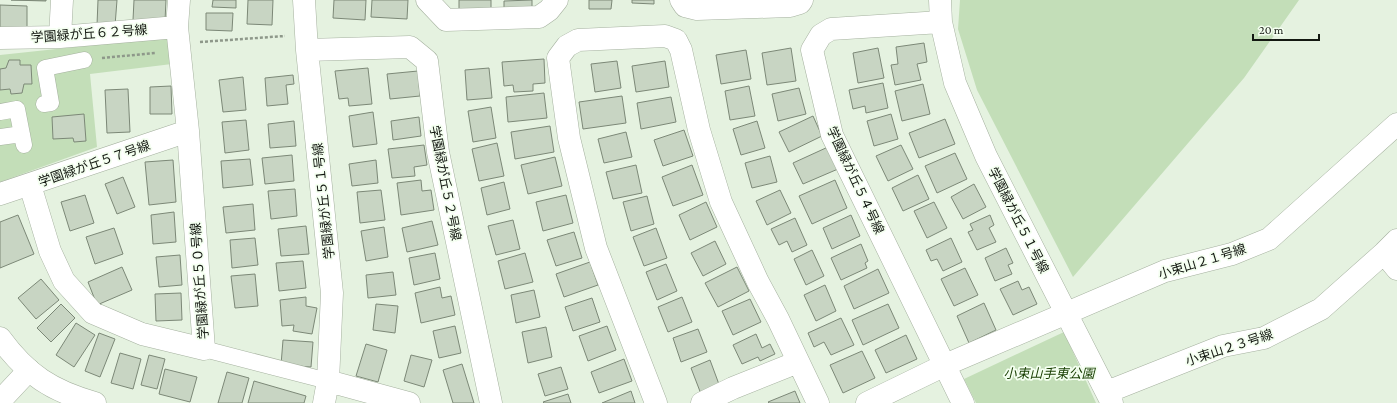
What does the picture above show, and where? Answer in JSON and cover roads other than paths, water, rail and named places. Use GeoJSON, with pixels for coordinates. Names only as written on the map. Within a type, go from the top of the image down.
{"type":"FeatureCollection","features":[{"type":"Feature","properties":{"kind":"street"},"geometry":{"type":"LineString","coordinates":[[60,37],[62,0]]}},
{"type":"Feature","properties":{"kind":"street","name":"学園緑が丘５０号線"},"geometry":{"type":"LineString","coordinates":[[30,184],[50,251],[64,281],[94,313],[142,334],[204,349],[188,131],[178,27],[179,0]]}},
{"type":"Feature","properties":{"kind":"street","name":"学園緑が丘５１号線"},"geometry":{"type":"LineString","coordinates":[[304,0],[306,39],[332,293],[328,381],[324,403]]}},
{"type":"Feature","properties":{"kind":"street"},"geometry":{"type":"LineString","coordinates":[[427,0],[446,20],[539,17],[549,10],[557,0]]}},
{"type":"Feature","properties":{"kind":"street"},"geometry":{"type":"LineString","coordinates":[[681,0],[685,6],[697,9],[790,6],[800,3],[802,0]]}},
{"type":"Feature","properties":{"kind":"street","name":"学園緑が丘５１号線"},"geometry":{"type":"LineString","coordinates":[[940,0],[941,22],[955,84],[986,156],[1109,398]]}},
{"type":"Feature","properties":{"kind":"street","name":"学園緑が丘５４号線"},"geometry":{"type":"LineString","coordinates":[[941,22],[831,29],[821,36],[812,50],[832,135],[945,365]]}},
{"type":"Feature","properties":{"kind":"street","name":"学園緑が丘６２号線"},"geometry":{"type":"LineString","coordinates":[[0,38],[60,37],[178,27]]}},
{"type":"Feature","properties":{"kind":"street"},"geometry":{"type":"LineString","coordinates":[[656,403],[596,248],[569,138],[558,58],[567,46],[578,40],[665,36],[676,40],[681,50],[699,130],[721,202],[758,282],[778,319],[818,403]]}},
{"type":"Feature","properties":{"kind":"street","name":"学園緑が丘５２号線"},"geometry":{"type":"LineString","coordinates":[[306,39],[410,47],[427,61],[438,152],[492,403]]}},
{"type":"Feature","properties":{"kind":"street"},"geometry":{"type":"LineString","coordinates":[[44,104],[51,102],[45,65],[84,60]]}},
{"type":"Feature","properties":{"kind":"street"},"geometry":{"type":"LineString","coordinates":[[0,112],[21,108],[23,140],[0,137]]}},
{"type":"Feature","properties":{"kind":"street","name":"小束山２１号線"},"geometry":{"type":"LineString","coordinates":[[1066,314],[1165,271],[1232,254],[1269,239],[1397,124]]}},
{"type":"Feature","properties":{"kind":"street","name":"学園緑が丘５７号線"},"geometry":{"type":"LineString","coordinates":[[0,194],[188,131]]}},
{"type":"Feature","properties":{"kind":"street","name":"小束山２３号線"},"geometry":{"type":"LineString","coordinates":[[1109,398],[1223,346],[1264,338],[1321,309],[1393,254]]}},
{"type":"Feature","properties":{"kind":"street"},"geometry":{"type":"LineString","coordinates":[[867,403],[945,365],[1066,314]]}},
{"type":"Feature","properties":{"kind":"street"},"geometry":{"type":"LineString","coordinates":[[0,338],[11,353],[46,384],[76,397],[95,403]]}},
{"type":"Feature","properties":{"kind":"street"},"geometry":{"type":"LineString","coordinates":[[204,349],[409,403]]}},
{"type":"Feature","properties":{"kind":"street"},"geometry":{"type":"LineString","coordinates":[[702,403],[733,388],[798,362]]}},
{"type":"Feature","properties":{"kind":"street"},"geometry":{"type":"LineString","coordinates":[[945,365],[963,403]]}},
{"type":"Feature","properties":{"kind":"street"},"geometry":{"type":"LineString","coordinates":[[0,401],[29,370]]}},
{"type":"Feature","properties":{"kind":"park label","name":"小束山手東公園"},"geometry":{"type":"Point","coordinates":[1049,373]}}]}
